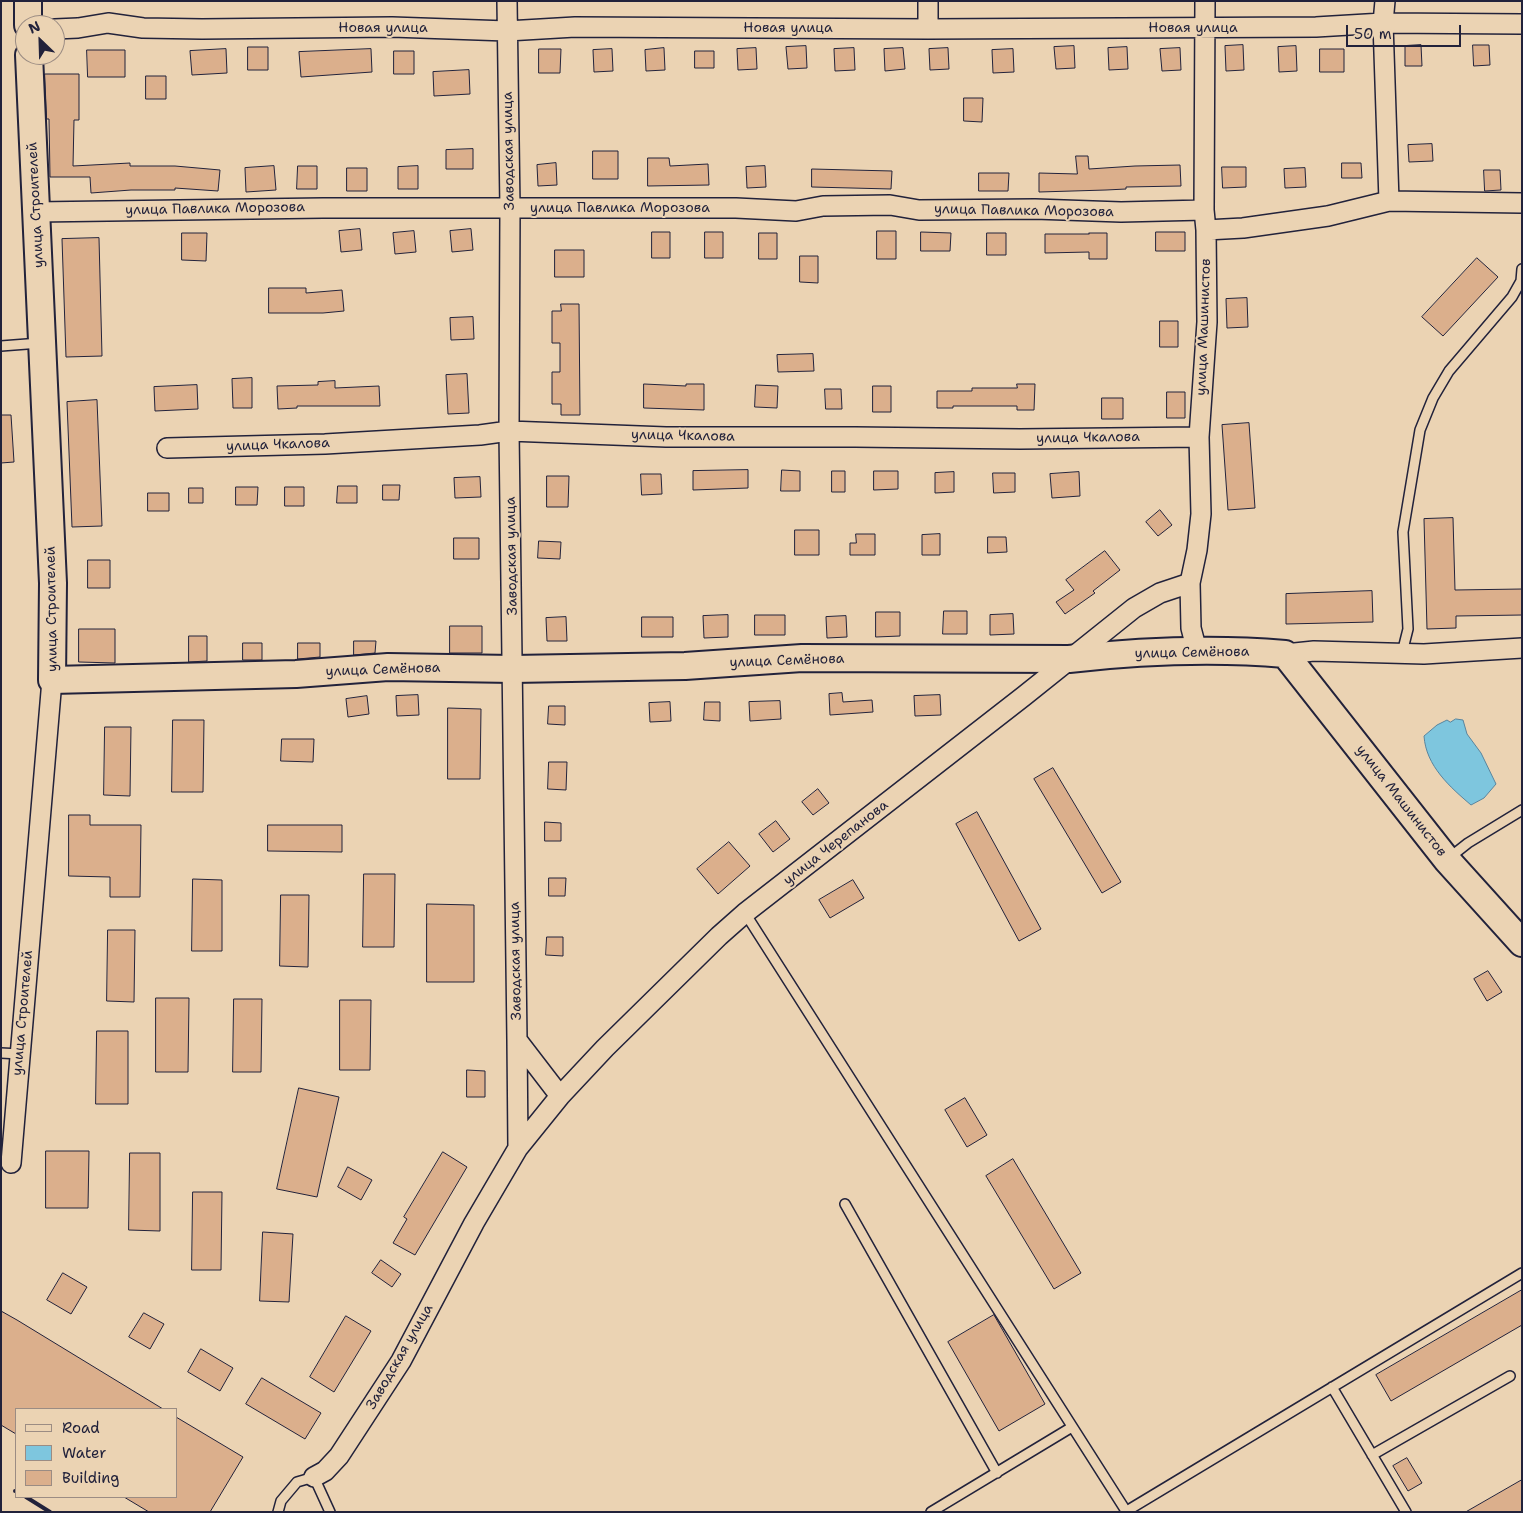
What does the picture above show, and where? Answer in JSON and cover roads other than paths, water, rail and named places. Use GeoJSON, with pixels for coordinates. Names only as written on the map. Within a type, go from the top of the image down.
{"type":"FeatureCollection","features":[{"type":"Feature","properties":{"kind":"street"},"geometry":{"type":"LineString","coordinates":[[28,1],[28,15]]}},
{"type":"Feature","properties":{"kind":"street","name":"Заводская улица"},"geometry":{"type":"LineString","coordinates":[[507,1],[517,1040],[560,1096]]}},
{"type":"Feature","properties":{"kind":"street"},"geometry":{"type":"LineString","coordinates":[[928,1],[928,29]]}},
{"type":"Feature","properties":{"kind":"street","name":"улица Машинистов"},"geometry":{"type":"LineString","coordinates":[[1196,651],[1191,628],[1190,583],[1197,550],[1201,514],[1199,437],[1207,322],[1204,210],[1205,1]]}},
{"type":"Feature","properties":{"kind":"street"},"geometry":{"type":"LineString","coordinates":[[1385,1],[1383,23],[1389,201]]}},
{"type":"Feature","properties":{"kind":"street","name":"Новая улица"},"geometry":{"type":"LineString","coordinates":[[65,29],[108,23],[143,28],[392,27],[507,31],[576,26],[928,29],[1316,28],[1383,23],[1522,24]]}},
{"type":"Feature","properties":{"kind":"street","name":"улица Строителей"},"geometry":{"type":"LineString","coordinates":[[11,1163],[11,1054],[52,680],[53,583],[29,65]]}},
{"type":"Feature","properties":{"kind":"street"},"geometry":{"type":"LineString","coordinates":[[1206,230],[1243,228],[1328,216],[1389,201],[1522,203]]}},
{"type":"Feature","properties":{"kind":"street","name":"улица Павлика Морозова"},"geometry":{"type":"LineString","coordinates":[[36,212],[323,208],[726,208],[796,211],[824,206],[890,205],[919,210],[1035,209],[1121,212],[1204,210]]}},
{"type":"Feature","properties":{"kind":"street","name":"улица Чкалова"},"geometry":{"type":"LineString","coordinates":[[167,448],[325,444],[480,435],[510,431],[666,437],[1020,439],[1199,437]]}},
{"type":"Feature","properties":{"kind":"street","name":"улица Черепанова"},"geometry":{"type":"LineString","coordinates":[[518,1148],[560,1096],[605,1048],[745,913],[1134,608],[1160,593],[1190,583]]}},
{"type":"Feature","properties":{"kind":"street","name":"улица Семёнова"},"geometry":{"type":"LineString","coordinates":[[52,680],[296,674],[388,668],[514,669],[686,666],[802,658],[1069,659],[1106,655],[1196,651],[1254,651],[1285,654],[1314,651],[1424,654],[1522,648]]}},
{"type":"Feature","properties":{"kind":"street","name":"улица Машинистов"},"geometry":{"type":"LineString","coordinates":[[1285,654],[1446,860],[1522,943]]}},
{"type":"Feature","properties":{"kind":"street"},"geometry":{"type":"LineString","coordinates":[[517,1040],[518,1148]]}},
{"type":"Feature","properties":{"kind":"street","name":"Заводская улица"},"geometry":{"type":"LineString","coordinates":[[314,1478],[326,1471],[339,1456],[400,1361],[474,1223],[518,1148]]}},
{"type":"Feature","properties":{"kind":"lane"},"geometry":{"type":"LineString","coordinates":[[1402,653],[1408,629],[1403,532],[1420,430],[1433,398],[1449,371],[1512,297],[1521,281],[1522,268]]}},
{"type":"Feature","properties":{"kind":"lane"},"geometry":{"type":"LineString","coordinates":[[1,346],[43,343]]}},
{"type":"Feature","properties":{"kind":"lane"},"geometry":{"type":"LineString","coordinates":[[1446,860],[1468,843],[1522,810]]}},
{"type":"Feature","properties":{"kind":"lane"},"geometry":{"type":"LineString","coordinates":[[745,913],[1125,1511],[1522,1273]]}},
{"type":"Feature","properties":{"kind":"lane"},"geometry":{"type":"LineString","coordinates":[[845,1204],[997,1472]]}},
{"type":"Feature","properties":{"kind":"lane"},"geometry":{"type":"LineString","coordinates":[[1372,1455],[1510,1376]]}},
{"type":"Feature","properties":{"kind":"lane"},"geometry":{"type":"LineString","coordinates":[[1332,1388],[1406,1512]]}},
{"type":"Feature","properties":{"kind":"lane"},"geometry":{"type":"LineString","coordinates":[[931,1512],[1072,1427]]}},
{"type":"Feature","properties":{"kind":"lane"},"geometry":{"type":"LineString","coordinates":[[278,1512],[281,1501],[297,1482],[314,1478],[330,1512]]}},
{"type":"Feature","properties":{"kind":"water"},"geometry":{"type":"Polygon","coordinates":[[[1456,719],[1463,720],[1467,734],[1481,753],[1496,784],[1484,798],[1471,805],[1440,775],[1429,757],[1424,736],[1437,725],[1447,720],[1450,722],[1456,719]]]}},
{"type":"Feature","properties":{"kind":"railway"},"geometry":{"type":"LineString","coordinates":[[28,1498],[50,1512]]}}]}
